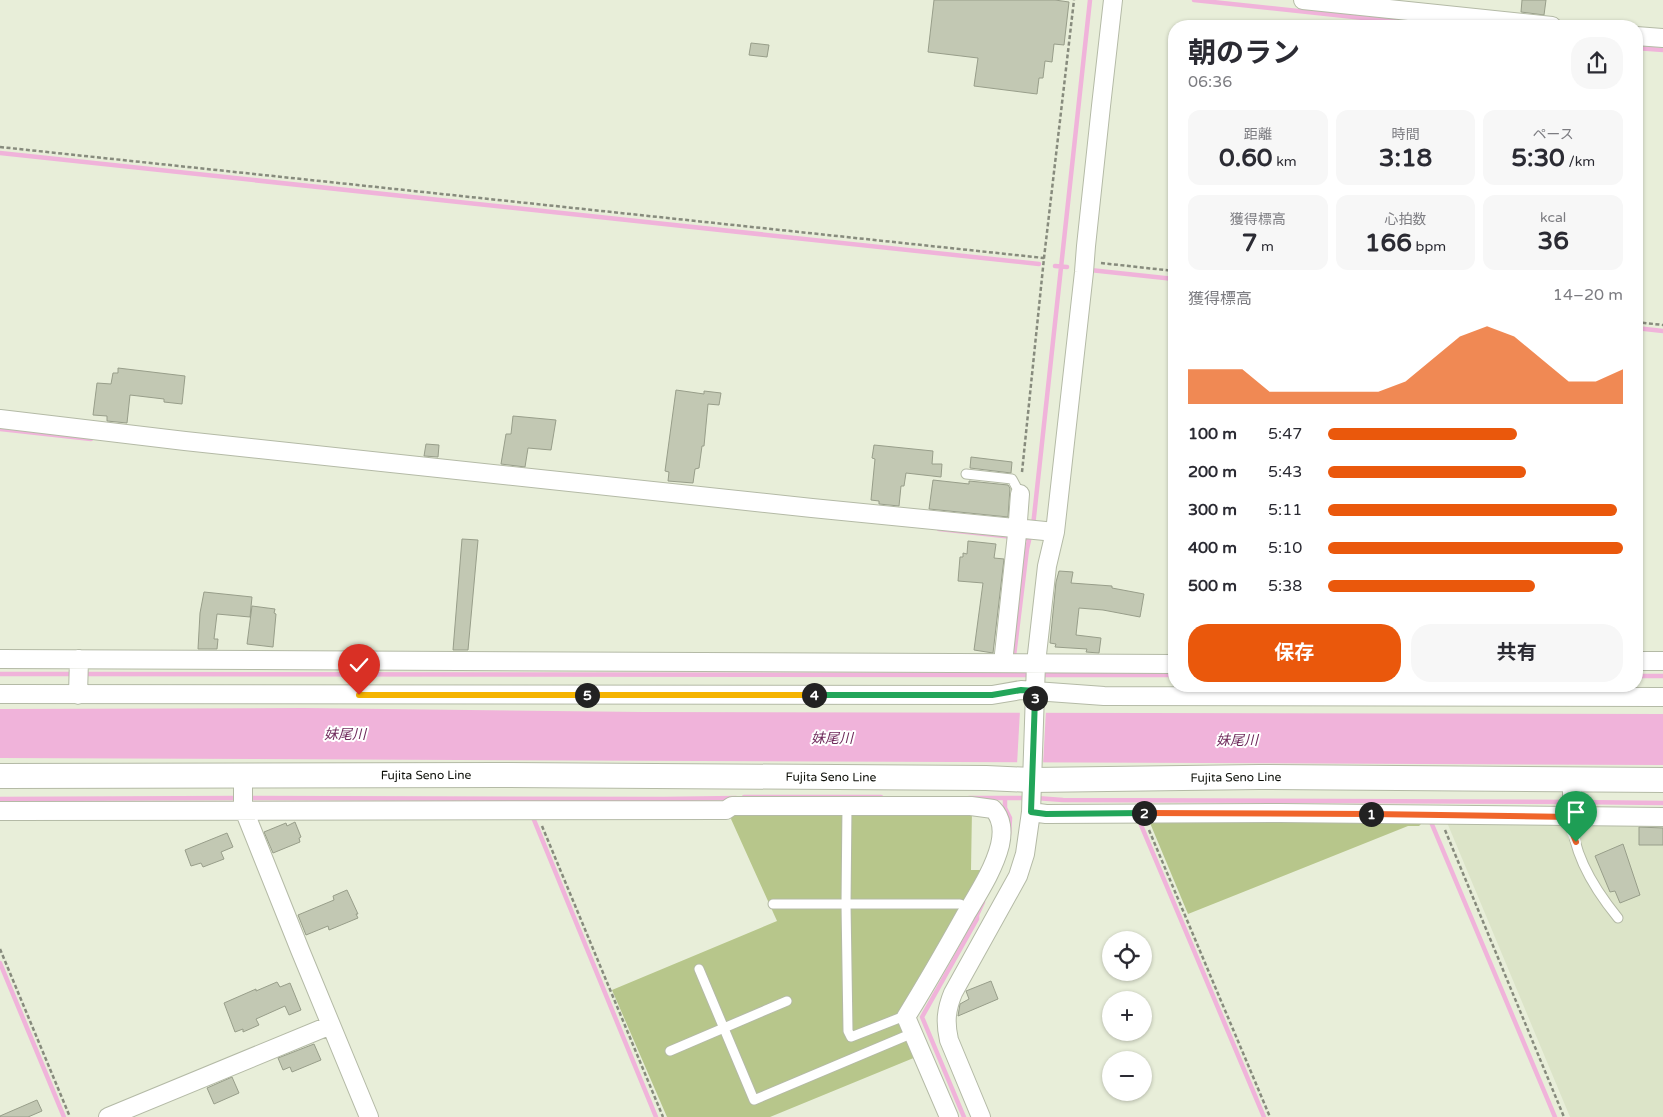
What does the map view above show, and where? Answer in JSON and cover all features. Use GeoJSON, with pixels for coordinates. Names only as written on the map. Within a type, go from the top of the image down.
{"type":"FeatureCollection","features":[{"type":"Feature","properties":{"kind":"main road","name":"Fujita Seno Line"},"geometry":{"type":"LineString","coordinates":[[0,776],[244,796],[531,775],[986,778],[1032,791],[1249,777],[1572,800],[1663,780]]}},
{"type":"Feature","properties":{"kind":"street"},"geometry":{"type":"LineString","coordinates":[[1003,663],[1085,261],[1100,106],[1114,0]]}},
{"type":"Feature","properties":{"kind":"street"},"geometry":{"type":"LineString","coordinates":[[1303,0],[1495,20]]}},
{"type":"Feature","properties":{"kind":"street"},"geometry":{"type":"LineString","coordinates":[[1643,37],[1663,38]]}},
{"type":"Feature","properties":{"kind":"street"},"geometry":{"type":"LineString","coordinates":[[0,419],[1029,533]]}},
{"type":"Feature","properties":{"kind":"street"},"geometry":{"type":"LineString","coordinates":[[948,1117],[910,1025],[969,909],[1018,876],[1028,840],[1032,791],[1035,680],[1047,566],[1029,533],[1020,494]]}},
{"type":"Feature","properties":{"kind":"street"},"geometry":{"type":"LineString","coordinates":[[0,659],[79,675],[992,695],[1021,690],[1035,680],[1168,665]]}},
{"type":"Feature","properties":{"kind":"street"},"geometry":{"type":"LineString","coordinates":[[1643,661],[1663,661]]}},
{"type":"Feature","properties":{"kind":"street"},"geometry":{"type":"LineString","coordinates":[[0,694],[79,675],[1003,663],[1035,680],[1104,696],[1663,697]]}},
{"type":"Feature","properties":{"kind":"street"},"geometry":{"type":"LineString","coordinates":[[1032,791],[1046,814],[1434,814],[1572,800],[1663,817]]}},
{"type":"Feature","properties":{"kind":"street"},"geometry":{"type":"LineString","coordinates":[[244,796],[331,1025],[369,1117]]}},
{"type":"Feature","properties":{"kind":"street"},"geometry":{"type":"LineString","coordinates":[[0,811],[244,796],[534,811],[726,810],[732,806],[971,806],[993,809],[1000,816],[1001,830],[1000,844],[992,867],[989,896],[946,1014],[946,1026],[950,1040],[982,1117]]}},
{"type":"Feature","properties":{"kind":"street"},"geometry":{"type":"LineString","coordinates":[[108,1117],[331,1025]]}},
{"type":"Feature","properties":{"kind":"lane"},"geometry":{"type":"LineString","coordinates":[[966,474],[1012,479],[1020,494]]}},
{"type":"Feature","properties":{"kind":"lane"},"geometry":{"type":"LineString","coordinates":[[1572,800],[1572,832],[1588,873],[1602,898],[1618,918]]}},
{"type":"Feature","properties":{"kind":"lane"},"geometry":{"type":"LineString","coordinates":[[699,969],[754,1100],[910,1025],[902,1017],[850,1037],[848,1031],[847,806]]}},
{"type":"Feature","properties":{"kind":"lane"},"geometry":{"type":"LineString","coordinates":[[773,904],[960,904],[969,909]]}},
{"type":"Feature","properties":{"kind":"lane"},"geometry":{"type":"LineString","coordinates":[[670,1050],[786,1000]]}},
{"type":"Feature","properties":{"kind":"path"},"geometry":{"type":"LineString","coordinates":[[1020,494],[1044,258],[1074,0]]}},
{"type":"Feature","properties":{"kind":"path"},"geometry":{"type":"LineString","coordinates":[[0,147],[1044,258]]}},
{"type":"Feature","properties":{"kind":"path"},"geometry":{"type":"LineString","coordinates":[[1085,261],[1168,270]]}},
{"type":"Feature","properties":{"kind":"path"},"geometry":{"type":"LineString","coordinates":[[1643,323],[1663,325]]}},
{"type":"Feature","properties":{"kind":"path"},"geometry":{"type":"LineString","coordinates":[[534,811],[663,1117]]}},
{"type":"Feature","properties":{"kind":"path"},"geometry":{"type":"LineString","coordinates":[[1143,813],[1270,1117]]}},
{"type":"Feature","properties":{"kind":"path"},"geometry":{"type":"LineString","coordinates":[[1434,814],[1441,822],[1564,1117]]}},
{"type":"Feature","properties":{"kind":"path"},"geometry":{"type":"LineString","coordinates":[[0,949],[70,1117]]}},
{"type":"Feature","properties":{"kind":"shaded area"},"geometry":{"type":"Polygon","coordinates":[[[1446,820],[1603,826],[1663,826],[1663,1117],[1570,1117],[1446,820]]]}},
{"type":"Feature","properties":{"kind":"green space"},"geometry":{"type":"Polygon","coordinates":[[[735,809],[972,809],[971,870],[985,870],[903,1012],[916,1057],[770,1117],[667,1117],[612,990],[777,921],[731,819],[735,809]]]}},
{"type":"Feature","properties":{"kind":"green space"},"geometry":{"type":"Polygon","coordinates":[[[1426,819],[1419,826],[1408,826],[1188,914],[1150,823],[1151,820],[1426,819]]]}},
{"type":"Feature","properties":{"kind":"water","name":"妹尾川"},"geometry":{"type":"Polygon","coordinates":[[[303,708],[643,712],[1663,714],[1663,765],[0,758],[0,709],[303,708]]]}},
{"type":"Feature","properties":{"kind":"pier"},"geometry":{"type":"Polygon","coordinates":[[[1020,710],[1046,710],[1043,765],[1017,765],[1020,710]]]}},
{"type":"Feature","properties":{"kind":"building"},"geometry":{"type":"Polygon","coordinates":[[[934,0],[1055,0],[1069,2],[1064,45],[1054,44],[1052,62],[1045,61],[1043,78],[1039,78],[1037,94],[974,86],[978,58],[928,52],[934,0]]]}},
{"type":"Feature","properties":{"kind":"building"},"geometry":{"type":"Polygon","coordinates":[[[1522,0],[1546,0],[1544,15],[1521,12],[1522,0]]]}},
{"type":"Feature","properties":{"kind":"building"},"geometry":{"type":"Polygon","coordinates":[[[751,43],[769,45],[767,57],[749,55],[751,43]]]}},
{"type":"Feature","properties":{"kind":"building"},"geometry":{"type":"Polygon","coordinates":[[[118,368],[185,376],[182,404],[164,402],[164,399],[130,395],[127,423],[107,421],[107,416],[93,415],[97,383],[111,384],[113,373],[118,373],[118,368]]]}},
{"type":"Feature","properties":{"kind":"building"},"geometry":{"type":"Polygon","coordinates":[[[676,390],[704,394],[704,391],[721,393],[719,405],[708,404],[704,446],[702,446],[699,468],[695,469],[693,483],[668,481],[669,472],[665,471],[676,390]]]}},
{"type":"Feature","properties":{"kind":"building"},"geometry":{"type":"Polygon","coordinates":[[[513,416],[556,420],[551,450],[528,448],[525,467],[501,464],[506,434],[511,434],[513,416]]]}},
{"type":"Feature","properties":{"kind":"building"},"geometry":{"type":"Polygon","coordinates":[[[426,444],[439,445],[438,457],[424,456],[426,444]]]}},
{"type":"Feature","properties":{"kind":"building"},"geometry":{"type":"Polygon","coordinates":[[[874,445],[933,451],[932,464],[942,464],[941,477],[906,473],[904,486],[901,486],[899,506],[879,504],[879,501],[871,500],[875,459],[872,458],[874,445]]]}},
{"type":"Feature","properties":{"kind":"building"},"geometry":{"type":"Polygon","coordinates":[[[971,457],[1012,462],[1011,473],[970,468],[971,457]]]}},
{"type":"Feature","properties":{"kind":"building"},"geometry":{"type":"Polygon","coordinates":[[[933,480],[969,484],[969,481],[1008,485],[1010,488],[1008,517],[929,509],[933,480]]]}},
{"type":"Feature","properties":{"kind":"building"},"geometry":{"type":"Polygon","coordinates":[[[462,539],[478,540],[468,650],[453,650],[462,539]]]}},
{"type":"Feature","properties":{"kind":"building"},"geometry":{"type":"Polygon","coordinates":[[[968,541],[996,544],[994,558],[1004,559],[993,653],[974,650],[983,583],[958,581],[960,557],[963,557],[963,553],[967,554],[968,541]]]}},
{"type":"Feature","properties":{"kind":"building"},"geometry":{"type":"Polygon","coordinates":[[[1059,571],[1073,572],[1071,583],[1112,586],[1112,588],[1144,594],[1140,617],[1103,610],[1079,608],[1076,635],[1101,638],[1099,653],[1086,652],[1087,649],[1055,647],[1056,644],[1050,643],[1056,582],[1059,571]]]}},
{"type":"Feature","properties":{"kind":"building"},"geometry":{"type":"Polygon","coordinates":[[[204,592],[252,597],[250,617],[217,614],[214,639],[218,639],[217,649],[198,649],[200,613],[204,592]]]}},
{"type":"Feature","properties":{"kind":"building"},"geometry":{"type":"Polygon","coordinates":[[[252,606],[275,609],[273,647],[247,644],[252,606]]]}},
{"type":"Feature","properties":{"kind":"building"},"geometry":{"type":"Polygon","coordinates":[[[295,822],[301,837],[299,838],[300,842],[273,853],[264,832],[286,823],[287,826],[295,822]]]}},
{"type":"Feature","properties":{"kind":"building"},"geometry":{"type":"Polygon","coordinates":[[[1639,827],[1663,828],[1663,845],[1639,845],[1639,827]]]}},
{"type":"Feature","properties":{"kind":"building"},"geometry":{"type":"Polygon","coordinates":[[[227,833],[233,847],[221,852],[224,859],[203,867],[201,863],[191,866],[185,850],[227,833]]]}},
{"type":"Feature","properties":{"kind":"building"},"geometry":{"type":"Polygon","coordinates":[[[1623,844],[1640,895],[1620,903],[1615,891],[1610,892],[1595,856],[1623,844]]]}},
{"type":"Feature","properties":{"kind":"building"},"geometry":{"type":"Polygon","coordinates":[[[347,890],[358,918],[329,930],[328,926],[306,935],[298,915],[334,900],[333,896],[347,890]]]}},
{"type":"Feature","properties":{"kind":"building"},"geometry":{"type":"Polygon","coordinates":[[[991,981],[998,999],[958,1016],[960,1004],[969,999],[966,991],[991,981]]]}},
{"type":"Feature","properties":{"kind":"building"},"geometry":{"type":"Polygon","coordinates":[[[277,982],[280,987],[290,983],[301,1010],[289,1015],[285,1006],[256,1019],[259,1025],[243,1032],[243,1029],[235,1032],[224,1003],[277,982]]]}},
{"type":"Feature","properties":{"kind":"building"},"geometry":{"type":"Polygon","coordinates":[[[314,1044],[321,1060],[292,1072],[290,1067],[283,1070],[278,1058],[314,1044]]]}},
{"type":"Feature","properties":{"kind":"building"},"geometry":{"type":"Polygon","coordinates":[[[232,1077],[239,1093],[214,1104],[207,1088],[232,1077]]]}},
{"type":"Feature","properties":{"kind":"building"},"geometry":{"type":"Polygon","coordinates":[[[37,1100],[42,1111],[28,1117],[0,1117],[0,1116],[37,1100]]]}},
{"type":"Feature","properties":{"kind":"waterway"},"geometry":{"type":"LineString","coordinates":[[1033,526],[1090,0]]}},
{"type":"Feature","properties":{"kind":"waterway"},"geometry":{"type":"LineString","coordinates":[[1194,0],[1382,20]]}},
{"type":"Feature","properties":{"kind":"waterway"},"geometry":{"type":"LineString","coordinates":[[1643,49],[1663,50]]}},
{"type":"Feature","properties":{"kind":"waterway"},"geometry":{"type":"LineString","coordinates":[[0,153],[1039,264]]}},
{"type":"Feature","properties":{"kind":"waterway"},"geometry":{"type":"LineString","coordinates":[[1055,266],[1067,267]]}},
{"type":"Feature","properties":{"kind":"waterway"},"geometry":{"type":"LineString","coordinates":[[1090,270],[1168,278]]}},
{"type":"Feature","properties":{"kind":"waterway"},"geometry":{"type":"LineString","coordinates":[[1643,329],[1663,331]]}},
{"type":"Feature","properties":{"kind":"waterway"},"geometry":{"type":"LineString","coordinates":[[0,429],[91,439]]}},
{"type":"Feature","properties":{"kind":"waterway"},"geometry":{"type":"LineString","coordinates":[[939,529],[1013,537]]}},
{"type":"Feature","properties":{"kind":"waterway"},"geometry":{"type":"LineString","coordinates":[[1014,656],[1030,536]]}},
{"type":"Feature","properties":{"kind":"waterway"},"geometry":{"type":"LineString","coordinates":[[1021,538],[1029,539]]}},
{"type":"Feature","properties":{"kind":"waterway"},"geometry":{"type":"LineString","coordinates":[[0,674],[74,674]]}},
{"type":"Feature","properties":{"kind":"waterway"},"geometry":{"type":"LineString","coordinates":[[81,674],[1031,675]]}},
{"type":"Feature","properties":{"kind":"waterway"},"geometry":{"type":"LineString","coordinates":[[1039,675],[1168,675]]}},
{"type":"Feature","properties":{"kind":"waterway"},"geometry":{"type":"LineString","coordinates":[[1643,676],[1663,676]]}},
{"type":"Feature","properties":{"kind":"waterway"},"geometry":{"type":"LineString","coordinates":[[744,797],[881,797]]}},
{"type":"Feature","properties":{"kind":"waterway"},"geometry":{"type":"LineString","coordinates":[[0,799],[239,798]]}},
{"type":"Feature","properties":{"kind":"waterway"},"geometry":{"type":"LineString","coordinates":[[246,798],[736,798]]}},
{"type":"Feature","properties":{"kind":"waterway"},"geometry":{"type":"LineString","coordinates":[[969,798],[1029,798]]}},
{"type":"Feature","properties":{"kind":"waterway"},"geometry":{"type":"LineString","coordinates":[[1005,798],[1005,808],[1010,818],[1009,835]]}},
{"type":"Feature","properties":{"kind":"waterway"},"geometry":{"type":"LineString","coordinates":[[1036,798],[1063,800],[1568,802]]}},
{"type":"Feature","properties":{"kind":"waterway"},"geometry":{"type":"LineString","coordinates":[[1576,802],[1663,803]]}},
{"type":"Feature","properties":{"kind":"waterway"},"geometry":{"type":"LineString","coordinates":[[532,815],[656,1117]]}},
{"type":"Feature","properties":{"kind":"waterway"},"geometry":{"type":"LineString","coordinates":[[1141,817],[1141,825],[1264,1117]]}},
{"type":"Feature","properties":{"kind":"waterway"},"geometry":{"type":"LineString","coordinates":[[1431,818],[1431,822],[1555,1117]]}},
{"type":"Feature","properties":{"kind":"waterway"},"geometry":{"type":"LineString","coordinates":[[964,1117],[922,1017],[977,919],[983,902]]}},
{"type":"Feature","properties":{"kind":"waterway"},"geometry":{"type":"LineString","coordinates":[[0,963],[64,1117]]}},
{"type":"Feature","properties":{"kind":"route"},"geometry":{"type":"LineString","coordinates":[[359,695],[992,695],[1021,690],[1035,691],[1031,812],[1046,814],[1280,813],[1572,817],[1572,832],[1576,842]]}}]}
